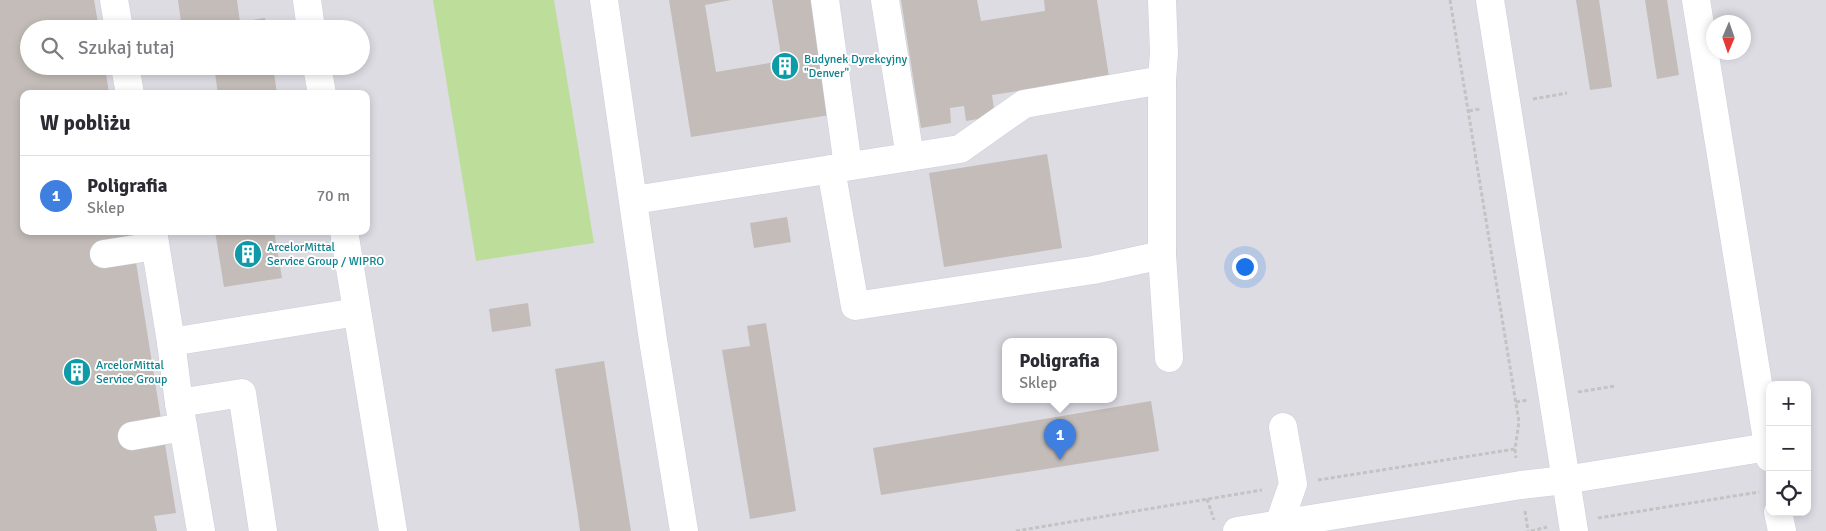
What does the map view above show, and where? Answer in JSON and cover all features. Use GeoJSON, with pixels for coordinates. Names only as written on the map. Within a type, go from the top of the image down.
{"type":"FeatureCollection","features":[{"type":"Feature","properties":{"kind":"lane"},"geometry":{"type":"LineString","coordinates":[[114,0],[117,20]]}},
{"type":"Feature","properties":{"kind":"lane"},"geometry":{"type":"LineString","coordinates":[[307,0],[310,20]]}},
{"type":"Feature","properties":{"kind":"lane"},"geometry":{"type":"LineString","coordinates":[[604,0],[653,340],[684,531]]}},
{"type":"Feature","properties":{"kind":"lane"},"geometry":{"type":"LineString","coordinates":[[825,0],[839,168],[855,306],[1093,270],[1162,255]]}},
{"type":"Feature","properties":{"kind":"lane"},"geometry":{"type":"LineString","coordinates":[[885,0],[910,157]]}},
{"type":"Feature","properties":{"kind":"lane"},"geometry":{"type":"LineString","coordinates":[[1162,0],[1164,53],[1162,80],[1162,255],[1168,358]]}},
{"type":"Feature","properties":{"kind":"lane"},"geometry":{"type":"LineString","coordinates":[[1490,0],[1573,527]]}},
{"type":"Feature","properties":{"kind":"lane"},"geometry":{"type":"LineString","coordinates":[[1696,0],[1766,433]]}},
{"type":"Feature","properties":{"kind":"lane"},"geometry":{"type":"LineString","coordinates":[[127,75],[129,90]]}},
{"type":"Feature","properties":{"kind":"lane"},"geometry":{"type":"LineString","coordinates":[[319,75],[321,90]]}},
{"type":"Feature","properties":{"kind":"lane"},"geometry":{"type":"LineString","coordinates":[[634,200],[960,149],[1024,104],[1162,80]]}},
{"type":"Feature","properties":{"kind":"lane"},"geometry":{"type":"LineString","coordinates":[[345,235],[393,531]]}},
{"type":"Feature","properties":{"kind":"lane"},"geometry":{"type":"LineString","coordinates":[[104,254],[154,238],[201,531]]}},
{"type":"Feature","properties":{"kind":"lane"},"geometry":{"type":"LineString","coordinates":[[171,342],[357,312]]}},
{"type":"Feature","properties":{"kind":"lane"},"geometry":{"type":"LineString","coordinates":[[132,436],[181,415],[242,393],[263,531]]}},
{"type":"Feature","properties":{"kind":"lane"},"geometry":{"type":"LineString","coordinates":[[1283,428],[1302,523]]}},
{"type":"Feature","properties":{"kind":"lane"},"geometry":{"type":"LineString","coordinates":[[1226,527],[1302,523],[1521,484],[1565,480],[1766,452]]}},
{"type":"Feature","properties":{"kind":"lane"},"geometry":{"type":"LineString","coordinates":[[1293,484],[1307,496],[1302,523]]}},
{"type":"Feature","properties":{"kind":"lane"},"geometry":{"type":"LineString","coordinates":[[1779,516],[1782,531]]}},
{"type":"Feature","properties":{"kind":"path"},"geometry":{"type":"LineString","coordinates":[[1450,0],[1519,422],[1515,449],[1530,531],[1573,527],[1761,492]]}},
{"type":"Feature","properties":{"kind":"path"},"geometry":{"type":"LineString","coordinates":[[1207,499],[1226,527]]}},
{"type":"Feature","properties":{"kind":"shaded area"},"geometry":{"type":"Polygon","coordinates":[[[0,0],[1826,0],[1826,531],[0,531],[0,0]]]}},
{"type":"Feature","properties":{"kind":"green space"},"geometry":{"type":"Polygon","coordinates":[[[433,0],[554,0],[594,243],[476,261],[433,0]]]}},
{"type":"Feature","properties":{"kind":"building","name":"ArcelorMittal Service Group"},"geometry":{"type":"Polygon","coordinates":[[[0,0],[94,0],[97,20],[20,20],[20,75],[106,75],[108,90],[20,90],[20,235],[132,235],[176,513],[154,516],[157,531],[0,531],[0,0]]]}},
{"type":"Feature","properties":{"kind":"building"},"geometry":{"type":"Polygon","coordinates":[[[178,0],[237,0],[240,20],[181,20],[178,0]]]}},
{"type":"Feature","properties":{"kind":"building","name":"Budynek Dyrekcyjny \"Denver\""},"geometry":{"type":"Polygon","coordinates":[[[669,0],[731,0],[705,5],[716,72],[782,61],[772,0],[811,0],[830,115],[691,137],[669,0]]]}},
{"type":"Feature","properties":{"kind":"building"},"geometry":{"type":"Polygon","coordinates":[[[901,0],[977,0],[981,21],[1045,11],[1044,0],[1097,0],[1109,77],[992,95],[995,116],[966,121],[964,106],[950,108],[951,123],[921,128],[901,0]]]}},
{"type":"Feature","properties":{"kind":"building"},"geometry":{"type":"Polygon","coordinates":[[[1576,0],[1599,0],[1612,87],[1590,90],[1576,0]]]}},
{"type":"Feature","properties":{"kind":"building"},"geometry":{"type":"Polygon","coordinates":[[[1645,0],[1667,0],[1679,75],[1657,79],[1645,0]]]}},
{"type":"Feature","properties":{"kind":"building"},"geometry":{"type":"Polygon","coordinates":[[[215,75],[274,75],[276,90],[217,90],[215,75]]]}},
{"type":"Feature","properties":{"kind":"building"},"geometry":{"type":"Polygon","coordinates":[[[1047,154],[1062,248],[944,267],[929,173],[1047,154]]]}},
{"type":"Feature","properties":{"kind":"building"},"geometry":{"type":"Polygon","coordinates":[[[787,217],[791,242],[754,248],[750,223],[787,217]]]}},
{"type":"Feature","properties":{"kind":"building","name":"ArcelorMittal Service Group / WIPRO"},"geometry":{"type":"Polygon","coordinates":[[[216,235],[275,235],[282,278],[224,287],[216,235]]]}},
{"type":"Feature","properties":{"kind":"building"},"geometry":{"type":"Polygon","coordinates":[[[528,303],[531,326],[492,332],[489,309],[528,303]]]}},
{"type":"Feature","properties":{"kind":"building"},"geometry":{"type":"Polygon","coordinates":[[[766,323],[796,511],[750,519],[722,350],[750,346],[747,326],[766,323]]]}},
{"type":"Feature","properties":{"kind":"building"},"geometry":{"type":"Polygon","coordinates":[[[604,361],[631,531],[580,531],[555,369],[604,361]]]}},
{"type":"Feature","properties":{"kind":"building"},"geometry":{"type":"Polygon","coordinates":[[[1151,401],[1159,451],[881,495],[873,448],[1151,401]]]}},
{"type":"Feature","properties":{"kind":"place","name":"Budynek Dyrekcyjny \"Denver\""},"geometry":{"type":"Point","coordinates":[785,66]}},
{"type":"Feature","properties":{"kind":"place","name":"ArcelorMittal Service Group / WIPRO"},"geometry":{"type":"Point","coordinates":[248,254]}},
{"type":"Feature","properties":{"kind":"place","name":"ArcelorMittal Service Group"},"geometry":{"type":"Point","coordinates":[77,372]}},
{"type":"Feature","properties":{"kind":"place","name":"Poligrafia"},"geometry":{"type":"Point","coordinates":[1060,460]}}]}
